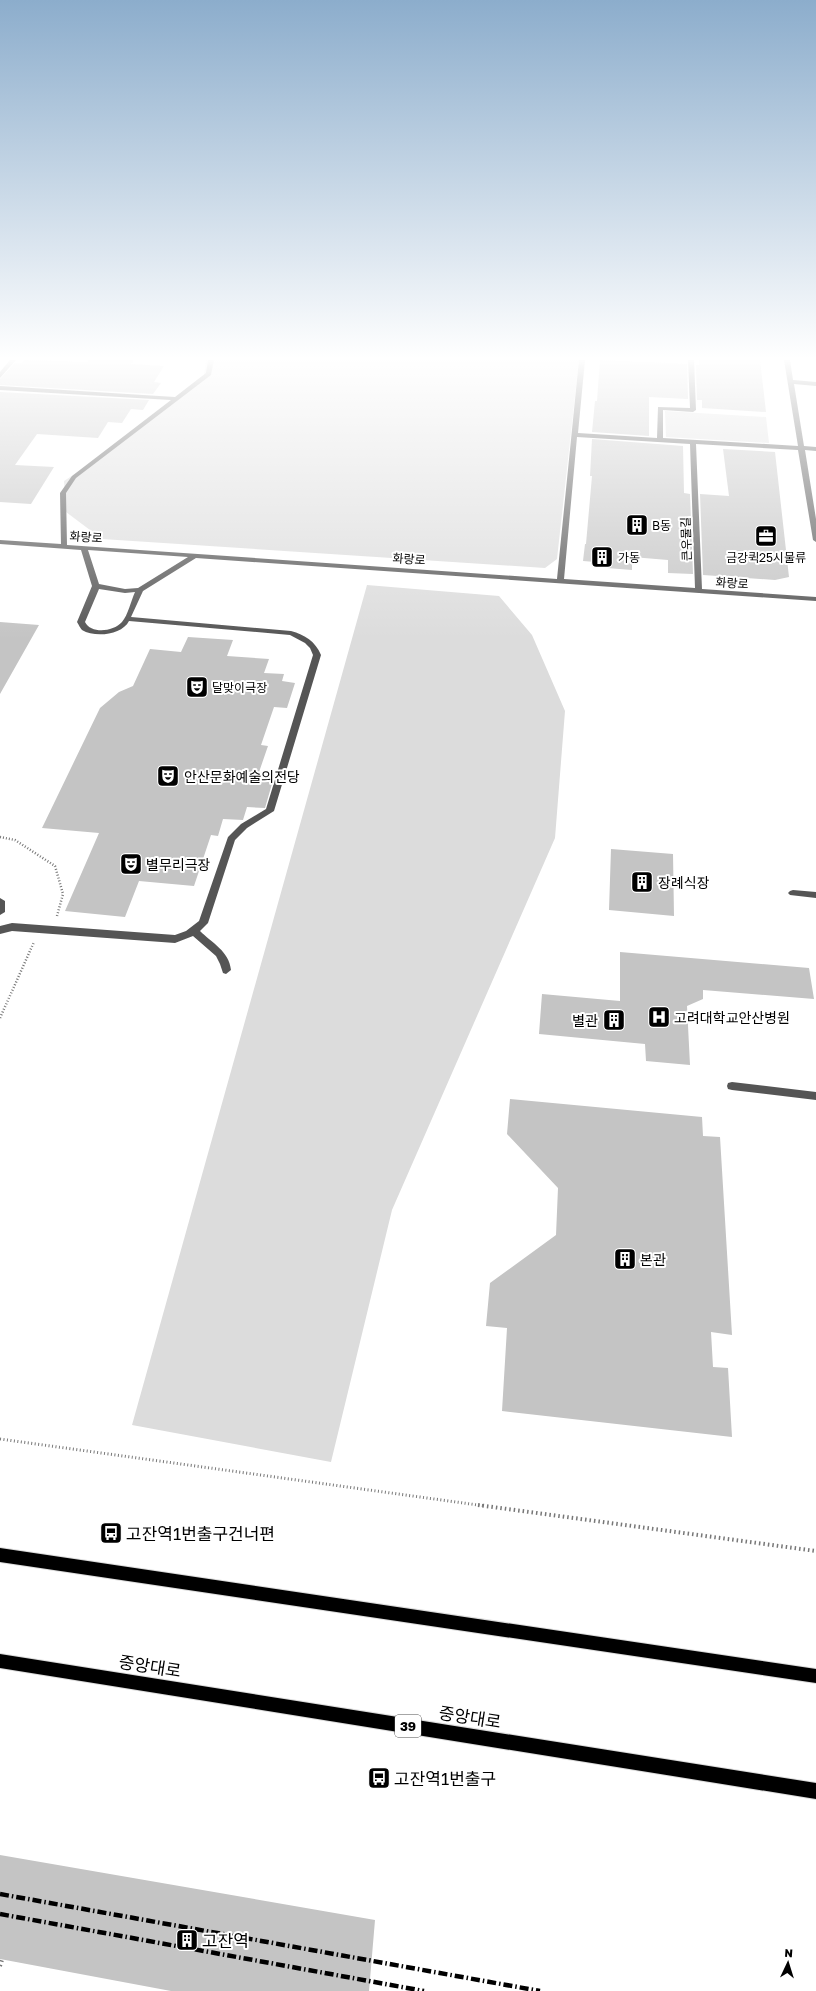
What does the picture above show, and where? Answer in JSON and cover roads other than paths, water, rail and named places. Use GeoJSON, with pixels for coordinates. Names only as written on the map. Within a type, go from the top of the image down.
{"type":"FeatureCollection","features":[{"type":"Feature","properties":{"kind":"main road"},"geometry":{"type":"LineString","coordinates":[[0,1555],[816,1676]]}},
{"type":"Feature","properties":{"kind":"main road","name":"중앙대로"},"geometry":{"type":"LineString","coordinates":[[0,1661],[815,1791]]}},
{"type":"Feature","properties":{"kind":"street"},"geometry":{"type":"LineString","coordinates":[[64,546],[63,493],[74,477],[106,453]]}},
{"type":"Feature","properties":{"kind":"street"},"geometry":{"type":"LineString","coordinates":[[560,581],[573,453]]}},
{"type":"Feature","properties":{"kind":"street","name":"큰우물길"},"geometry":{"type":"LineString","coordinates":[[694,453],[700,592]]}},
{"type":"Feature","properties":{"kind":"street"},"geometry":{"type":"LineString","coordinates":[[803,453],[816,540]]}},
{"type":"Feature","properties":{"kind":"street","name":"화랑로"},"geometry":{"type":"LineString","coordinates":[[0,542],[816,599]]}},
{"type":"Feature","properties":{"kind":"street"},"geometry":{"type":"LineString","coordinates":[[84,548],[96,586],[81,620],[82,625],[93,632],[104,632],[118,628],[127,619],[140,590]]}},
{"type":"Feature","properties":{"kind":"street"},"geometry":{"type":"LineString","coordinates":[[96,586],[125,591],[140,590],[196,555]]}},
{"type":"Feature","properties":{"kind":"street"},"geometry":{"type":"LineString","coordinates":[[0,930],[12,927],[175,939],[195,931],[202,923],[231,839],[237,830],[246,823],[260,818],[270,811],[317,655],[314,647],[308,641],[291,633],[127,619]]}},
{"type":"Feature","properties":{"kind":"street"},"geometry":{"type":"LineString","coordinates":[[793,893],[816,895]]}},
{"type":"Feature","properties":{"kind":"street"},"geometry":{"type":"LineString","coordinates":[[0,901],[0,912]]}},
{"type":"Feature","properties":{"kind":"street"},"geometry":{"type":"LineString","coordinates":[[0,920],[12,927]]}},
{"type":"Feature","properties":{"kind":"street"},"geometry":{"type":"LineString","coordinates":[[195,931],[201,940],[223,957],[226,964],[226,970]]}},
{"type":"Feature","properties":{"kind":"street"},"geometry":{"type":"LineString","coordinates":[[732,1086],[816,1096]]}},
{"type":"Feature","properties":{"kind":"railway"},"geometry":{"type":"LineString","coordinates":[[0,1894],[540,1991]]}},
{"type":"Feature","properties":{"kind":"railway"},"geometry":{"type":"LineString","coordinates":[[0,1914],[424,1991]]}},
{"type":"Feature","properties":{"kind":"place","name":"B동"},"geometry":{"type":"Point","coordinates":[637,525]}},
{"type":"Feature","properties":{"kind":"place","name":"금강퀵25시물류"},"geometry":{"type":"Point","coordinates":[766,536]}},
{"type":"Feature","properties":{"kind":"place","name":"가동"},"geometry":{"type":"Point","coordinates":[602,557]}},
{"type":"Feature","properties":{"kind":"place","name":"달맞이극장"},"geometry":{"type":"Point","coordinates":[197,687]}},
{"type":"Feature","properties":{"kind":"place","name":"안산문화예술의전당"},"geometry":{"type":"Point","coordinates":[168,776]}},
{"type":"Feature","properties":{"kind":"place","name":"별무리극장"},"geometry":{"type":"Point","coordinates":[131,864]}},
{"type":"Feature","properties":{"kind":"place","name":"장례식장"},"geometry":{"type":"Point","coordinates":[642,882]}},
{"type":"Feature","properties":{"kind":"place","name":"고려대학교안산병원"},"geometry":{"type":"Point","coordinates":[659,1017]}},
{"type":"Feature","properties":{"kind":"place","name":"별관"},"geometry":{"type":"Point","coordinates":[614,1020]}},
{"type":"Feature","properties":{"kind":"place","name":"본관"},"geometry":{"type":"Point","coordinates":[625,1259]}},
{"type":"Feature","properties":{"kind":"place","name":"고잔역1번출구건너편"},"geometry":{"type":"Point","coordinates":[111,1533]}},
{"type":"Feature","properties":{"kind":"place","name":"고잔역1번출구"},"geometry":{"type":"Point","coordinates":[379,1778]}},
{"type":"Feature","properties":{"kind":"place","name":"고잔역"},"geometry":{"type":"Point","coordinates":[187,1940]}}]}
